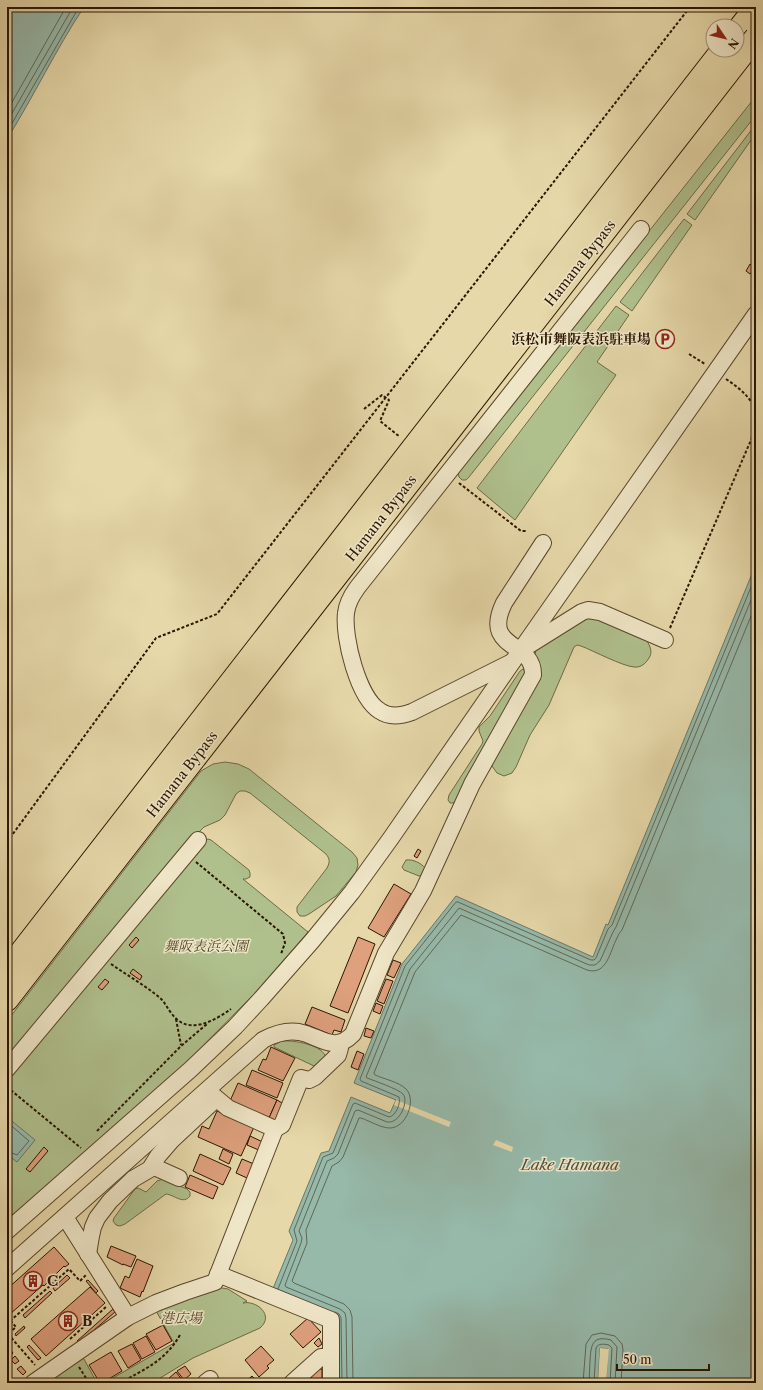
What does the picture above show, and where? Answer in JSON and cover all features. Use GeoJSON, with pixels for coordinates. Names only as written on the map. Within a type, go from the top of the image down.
{"type":"FeatureCollection","features":[{"type":"Feature","properties":{"kind":"highway"},"geometry":{"type":"LineString","coordinates":[[745,21],[756,7]]}},
{"type":"Feature","properties":{"kind":"highway","name":"Hamana Bypass"},"geometry":{"type":"LineString","coordinates":[[7,970],[188,752],[756,37]]}},
{"type":"Feature","properties":{"kind":"highway","name":"Hamana Bypass"},"geometry":{"type":"LineString","coordinates":[[7,1000],[188,752],[716,58]]}},
{"type":"Feature","properties":{"kind":"street"},"geometry":{"type":"LineString","coordinates":[[641,229],[357,588],[348,604],[346,622],[348,648],[355,673],[366,696],[372,705],[380,712],[391,716],[402,716],[412,712],[516,656],[582,612],[588,610],[600,612],[665,640]]}},
{"type":"Feature","properties":{"kind":"street"},"geometry":{"type":"LineString","coordinates":[[7,1231],[191,1069],[261,999],[312,941],[392,838],[516,656],[756,314]]}},
{"type":"Feature","properties":{"kind":"street"},"geometry":{"type":"LineString","coordinates":[[93,1261],[90,1236],[93,1227],[103,1209],[125,1186],[145,1173],[152,1166],[158,1156],[171,1141],[263,1040],[285,1032],[299,1032],[333,1044],[348,1039],[353,1034],[386,953],[423,892],[472,784],[533,676],[531,661],[516,656],[503,639],[499,631],[498,622],[504,603],[543,543]]}},
{"type":"Feature","properties":{"kind":"street"},"geometry":{"type":"LineString","coordinates":[[7,1069],[198,840]]}},
{"type":"Feature","properties":{"kind":"street"},"geometry":{"type":"LineString","coordinates":[[38,1379],[128,1317],[156,1303],[215,1282],[275,1129],[282,1125],[301,1078],[309,1080],[315,1077],[338,1055],[340,1048],[339,1043]]}},
{"type":"Feature","properties":{"kind":"street"},"geometry":{"type":"LineString","coordinates":[[212,1095],[228,1108],[275,1129]]}},
{"type":"Feature","properties":{"kind":"street"},"geometry":{"type":"LineString","coordinates":[[7,1268],[65,1217],[212,1095]]}},
{"type":"Feature","properties":{"kind":"street"},"geometry":{"type":"LineString","coordinates":[[152,1166],[179,1178]]}},
{"type":"Feature","properties":{"kind":"street"},"geometry":{"type":"LineString","coordinates":[[65,1217],[128,1317]]}},
{"type":"Feature","properties":{"kind":"street"},"geometry":{"type":"LineString","coordinates":[[218,1274],[331,1320],[331,1383]]}},
{"type":"Feature","properties":{"kind":"street"},"geometry":{"type":"LineString","coordinates":[[292,1383],[321,1357],[331,1357]]}},
{"type":"Feature","properties":{"kind":"path"},"geometry":{"type":"LineString","coordinates":[[7,842],[156,638],[217,614],[690,7]]}},
{"type":"Feature","properties":{"kind":"path"},"geometry":{"type":"LineString","coordinates":[[689,354],[707,366]]}},
{"type":"Feature","properties":{"kind":"path"},"geometry":{"type":"LineString","coordinates":[[724,378],[745,393],[752,402],[756,411]]}},
{"type":"Feature","properties":{"kind":"path"},"geometry":{"type":"LineString","coordinates":[[364,409],[382,394],[389,400],[380,421],[397,434]]}},
{"type":"Feature","properties":{"kind":"path"},"geometry":{"type":"LineString","coordinates":[[665,640],[751,440],[756,424]]}},
{"type":"Feature","properties":{"kind":"path"},"geometry":{"type":"LineString","coordinates":[[460,484],[521,531],[526,531]]}},
{"type":"Feature","properties":{"kind":"path"},"geometry":{"type":"LineString","coordinates":[[195,861],[282,934],[286,943],[277,958]]}},
{"type":"Feature","properties":{"kind":"path"},"geometry":{"type":"LineString","coordinates":[[110,963],[159,996],[176,1019],[190,1025],[205,1024],[235,1006]]}},
{"type":"Feature","properties":{"kind":"path"},"geometry":{"type":"LineString","coordinates":[[176,1019],[181,1046]]}},
{"type":"Feature","properties":{"kind":"path"},"geometry":{"type":"LineString","coordinates":[[92,1136],[181,1046],[211,1021]]}},
{"type":"Feature","properties":{"kind":"path"},"geometry":{"type":"LineString","coordinates":[[7,1086],[81,1148],[76,1153]]}},
{"type":"Feature","properties":{"kind":"path"},"geometry":{"type":"LineString","coordinates":[[10,1321],[69,1269],[80,1281],[93,1261]]}},
{"type":"Feature","properties":{"kind":"path"},"geometry":{"type":"LineString","coordinates":[[69,1340],[116,1300]]}},
{"type":"Feature","properties":{"kind":"path"},"geometry":{"type":"LineString","coordinates":[[7,1317],[16,1327],[7,1335],[38,1379]]}},
{"type":"Feature","properties":{"kind":"path"},"geometry":{"type":"LineString","coordinates":[[120,1383],[166,1355],[174,1346],[180,1335]]}},
{"type":"Feature","properties":{"kind":"path"},"geometry":{"type":"LineString","coordinates":[[78,1366],[86,1378]]}},
{"type":"Feature","properties":{"kind":"green space"},"geometry":{"type":"Polygon","coordinates":[[[756,96],[756,115],[469,477],[466,480],[462,480],[458,473],[460,470],[756,96]]]}},
{"type":"Feature","properties":{"kind":"green space"},"geometry":{"type":"Polygon","coordinates":[[[756,124],[756,133],[695,220],[687,214],[756,124]]]}},
{"type":"Feature","properties":{"kind":"green space"},"geometry":{"type":"Polygon","coordinates":[[[684,219],[692,225],[632,311],[620,302],[684,219]]]}},
{"type":"Feature","properties":{"kind":"green space"},"geometry":{"type":"Polygon","coordinates":[[[616,306],[629,315],[597,362],[616,375],[515,520],[477,488],[616,306]]]}},
{"type":"Feature","properties":{"kind":"green space"},"geometry":{"type":"Polygon","coordinates":[[[589,616],[647,641],[651,651],[649,658],[643,665],[634,667],[615,661],[581,646],[577,645],[574,647],[549,705],[530,735],[516,767],[512,773],[504,776],[497,773],[492,766],[494,758],[539,667],[535,656],[536,648],[589,616]]]}},
{"type":"Feature","properties":{"kind":"green space"},"geometry":{"type":"Polygon","coordinates":[[[523,669],[526,674],[457,800],[450,803],[448,800],[449,795],[482,744],[483,741],[479,727],[490,716],[520,671],[523,669]]]}},
{"type":"Feature","properties":{"kind":"green space"},"geometry":{"type":"Polygon","coordinates":[[[225,762],[238,764],[249,769],[352,852],[357,858],[358,865],[356,872],[336,896],[309,914],[300,916],[297,912],[297,907],[327,868],[329,859],[326,854],[250,793],[240,791],[236,794],[225,815],[220,820],[204,827],[197,834],[7,1061],[7,1021],[201,771],[213,764],[225,762]]]}},
{"type":"Feature","properties":{"kind":"green space","name":"舞阪表浜公園"},"geometry":{"type":"Polygon","coordinates":[[[208,839],[249,870],[250,877],[243,879],[308,932],[255,993],[186,1063],[7,1220],[7,1076],[201,844],[204,846],[203,844],[205,840],[208,839]]]}},
{"type":"Feature","properties":{"kind":"green space"},"geometry":{"type":"Polygon","coordinates":[[[406,860],[414,861],[423,866],[425,868],[423,875],[419,876],[404,870],[402,867],[406,860]]]}},
{"type":"Feature","properties":{"kind":"green space"},"geometry":{"type":"Polygon","coordinates":[[[282,1041],[294,1041],[308,1044],[324,1053],[326,1058],[319,1066],[314,1066],[274,1047],[274,1045],[282,1041]]]}},
{"type":"Feature","properties":{"kind":"green space"},"geometry":{"type":"Polygon","coordinates":[[[163,1179],[187,1189],[190,1192],[190,1196],[185,1200],[182,1200],[166,1194],[125,1224],[120,1226],[116,1225],[113,1221],[114,1218],[135,1189],[138,1188],[146,1192],[157,1181],[163,1179]]]}},
{"type":"Feature","properties":{"kind":"green space","name":"港広場"},"geometry":{"type":"Polygon","coordinates":[[[216,1287],[228,1289],[247,1301],[243,1303],[258,1306],[265,1314],[266,1318],[260,1328],[193,1358],[152,1383],[104,1383],[174,1343],[155,1309],[216,1287]]]}},
{"type":"Feature","properties":{"kind":"green space"},"geometry":{"type":"Polygon","coordinates":[[[81,1357],[84,1359],[97,1383],[41,1383],[81,1357]]]}},
{"type":"Feature","properties":{"kind":"water"},"geometry":{"type":"Polygon","coordinates":[[[7,7],[84,7],[7,139],[7,7]]]}},
{"type":"Feature","properties":{"kind":"water","name":"Lake Hamana"},"geometry":{"type":"Polygon","coordinates":[[[756,564],[756,1383],[606,1383],[608,1349],[600,1348],[598,1383],[338,1383],[337,1317],[272,1291],[293,1240],[289,1231],[321,1153],[329,1151],[351,1097],[390,1113],[396,1100],[354,1083],[402,964],[456,896],[593,957],[606,924],[608,925],[756,564]]]}},
{"type":"Feature","properties":{"kind":"water"},"geometry":{"type":"Polygon","coordinates":[[[7,1117],[35,1140],[17,1162],[7,1154],[7,1117]]]}},
{"type":"Feature","properties":{"kind":"pier"},"geometry":{"type":"Polygon","coordinates":[[[396,1100],[451,1122],[449,1127],[394,1105],[396,1100]]]}},
{"type":"Feature","properties":{"kind":"pier"},"geometry":{"type":"Polygon","coordinates":[[[496,1140],[513,1147],[512,1152],[493,1145],[496,1140]]]}},
{"type":"Feature","properties":{"kind":"pier"},"geometry":{"type":"Polygon","coordinates":[[[600,1348],[609,1349],[606,1383],[604,1383],[606,1350],[602,1350],[600,1383],[598,1383],[600,1348]]]}},
{"type":"Feature","properties":{"kind":"building"},"geometry":{"type":"Polygon","coordinates":[[[750,264],[755,268],[750,274],[746,271],[750,264]]]}},
{"type":"Feature","properties":{"kind":"building"},"geometry":{"type":"Polygon","coordinates":[[[418,849],[421,851],[417,858],[414,856],[418,849]]]}},
{"type":"Feature","properties":{"kind":"building"},"geometry":{"type":"Polygon","coordinates":[[[394,884],[411,894],[384,937],[368,928],[394,884]]]}},
{"type":"Feature","properties":{"kind":"building"},"geometry":{"type":"Polygon","coordinates":[[[136,937],[139,940],[132,948],[129,945],[136,937]]]}},
{"type":"Feature","properties":{"kind":"building"},"geometry":{"type":"Polygon","coordinates":[[[358,937],[375,944],[348,1013],[330,1006],[358,937]]]}},
{"type":"Feature","properties":{"kind":"building"},"geometry":{"type":"Polygon","coordinates":[[[393,960],[401,963],[394,978],[387,975],[393,960]]]}},
{"type":"Feature","properties":{"kind":"building"},"geometry":{"type":"Polygon","coordinates":[[[133,969],[142,976],[140,980],[130,973],[133,969]]]}},
{"type":"Feature","properties":{"kind":"building"},"geometry":{"type":"Polygon","coordinates":[[[105,979],[109,982],[102,990],[98,987],[105,979]]]}},
{"type":"Feature","properties":{"kind":"building"},"geometry":{"type":"Polygon","coordinates":[[[386,979],[393,981],[384,1004],[377,1001],[386,979]]]}},
{"type":"Feature","properties":{"kind":"building"},"geometry":{"type":"Polygon","coordinates":[[[376,1003],[383,1006],[380,1014],[373,1011],[376,1003]]]}},
{"type":"Feature","properties":{"kind":"building"},"geometry":{"type":"Polygon","coordinates":[[[312,1007],[345,1020],[341,1032],[334,1030],[332,1035],[305,1024],[312,1007]]]}},
{"type":"Feature","properties":{"kind":"building"},"geometry":{"type":"Polygon","coordinates":[[[366,1028],[374,1031],[371,1038],[364,1036],[366,1028]]]}},
{"type":"Feature","properties":{"kind":"building"},"geometry":{"type":"Polygon","coordinates":[[[271,1047],[295,1058],[283,1081],[258,1070],[263,1059],[266,1060],[271,1047]]]}},
{"type":"Feature","properties":{"kind":"building"},"geometry":{"type":"Polygon","coordinates":[[[357,1051],[364,1054],[358,1070],[351,1067],[357,1051]]]}},
{"type":"Feature","properties":{"kind":"building"},"geometry":{"type":"Polygon","coordinates":[[[252,1070],[283,1083],[277,1098],[246,1085],[252,1070]]]}},
{"type":"Feature","properties":{"kind":"building"},"geometry":{"type":"Polygon","coordinates":[[[238,1083],[277,1100],[269,1118],[230,1101],[238,1083]]]}},
{"type":"Feature","properties":{"kind":"building"},"geometry":{"type":"Polygon","coordinates":[[[277,1100],[284,1104],[276,1122],[269,1118],[277,1100]]]}},
{"type":"Feature","properties":{"kind":"building"},"geometry":{"type":"Polygon","coordinates":[[[217,1111],[254,1127],[241,1156],[198,1137],[202,1126],[209,1129],[217,1111]]]}},
{"type":"Feature","properties":{"kind":"building"},"geometry":{"type":"Polygon","coordinates":[[[250,1136],[265,1143],[261,1151],[247,1145],[250,1136]]]}},
{"type":"Feature","properties":{"kind":"building"},"geometry":{"type":"Polygon","coordinates":[[[44,1147],[48,1151],[30,1172],[26,1169],[44,1147]]]}},
{"type":"Feature","properties":{"kind":"building"},"geometry":{"type":"Polygon","coordinates":[[[223,1149],[233,1154],[229,1164],[219,1159],[223,1149]]]}},
{"type":"Feature","properties":{"kind":"building"},"geometry":{"type":"Polygon","coordinates":[[[200,1154],[231,1168],[223,1185],[193,1171],[200,1154]]]}},
{"type":"Feature","properties":{"kind":"building"},"geometry":{"type":"Polygon","coordinates":[[[242,1159],[254,1164],[247,1178],[236,1173],[242,1159]]]}},
{"type":"Feature","properties":{"kind":"building"},"geometry":{"type":"Polygon","coordinates":[[[190,1175],[218,1187],[213,1199],[185,1187],[190,1175]]]}},
{"type":"Feature","properties":{"kind":"building"},"geometry":{"type":"Polygon","coordinates":[[[111,1246],[136,1256],[131,1267],[123,1265],[107,1257],[111,1246]]]}},
{"type":"Feature","properties":{"kind":"building","name":"C"},"geometry":{"type":"Polygon","coordinates":[[[54,1247],[69,1264],[65,1267],[64,1266],[44,1286],[43,1285],[9,1315],[7,1312],[7,1289],[54,1247]]]}},
{"type":"Feature","properties":{"kind":"building"},"geometry":{"type":"Polygon","coordinates":[[[137,1259],[153,1266],[140,1297],[120,1288],[125,1276],[129,1278],[137,1259]]]}},
{"type":"Feature","properties":{"kind":"building"},"geometry":{"type":"Polygon","coordinates":[[[67,1275],[70,1278],[55,1291],[53,1288],[67,1275]]]}},
{"type":"Feature","properties":{"kind":"building"},"geometry":{"type":"Polygon","coordinates":[[[88,1280],[98,1291],[96,1293],[86,1281],[88,1280]]]}},
{"type":"Feature","properties":{"kind":"building","name":"B"},"geometry":{"type":"Polygon","coordinates":[[[90,1287],[105,1303],[46,1356],[31,1339],[90,1287]]]}},
{"type":"Feature","properties":{"kind":"building"},"geometry":{"type":"Polygon","coordinates":[[[50,1291],[52,1293],[25,1318],[23,1315],[50,1291]]]}},
{"type":"Feature","properties":{"kind":"building"},"geometry":{"type":"Polygon","coordinates":[[[113,1309],[115,1312],[79,1343],[77,1341],[113,1309]]]}},
{"type":"Feature","properties":{"kind":"building"},"geometry":{"type":"Polygon","coordinates":[[[308,1318],[321,1332],[303,1348],[290,1334],[308,1318]]]}},
{"type":"Feature","properties":{"kind":"building"},"geometry":{"type":"Polygon","coordinates":[[[163,1325],[172,1341],[156,1350],[146,1334],[163,1325]]]}},
{"type":"Feature","properties":{"kind":"building"},"geometry":{"type":"Polygon","coordinates":[[[24,1326],[25,1328],[16,1336],[15,1334],[24,1326]]]}},
{"type":"Feature","properties":{"kind":"building"},"geometry":{"type":"Polygon","coordinates":[[[146,1336],[155,1352],[142,1359],[133,1343],[146,1336]]]}},
{"type":"Feature","properties":{"kind":"building"},"geometry":{"type":"Polygon","coordinates":[[[319,1338],[322,1344],[318,1347],[314,1343],[319,1338]]]}},
{"type":"Feature","properties":{"kind":"building"},"geometry":{"type":"Polygon","coordinates":[[[132,1344],[141,1360],[128,1368],[118,1351],[132,1344]]]}},
{"type":"Feature","properties":{"kind":"building"},"geometry":{"type":"Polygon","coordinates":[[[29,1345],[41,1358],[38,1360],[27,1347],[29,1345]]]}},
{"type":"Feature","properties":{"kind":"building"},"geometry":{"type":"Polygon","coordinates":[[[261,1346],[274,1360],[267,1366],[269,1368],[259,1377],[245,1360],[261,1346]]]}},
{"type":"Feature","properties":{"kind":"building"},"geometry":{"type":"Polygon","coordinates":[[[9,1348],[13,1353],[7,1358],[7,1350],[9,1348]]]}},
{"type":"Feature","properties":{"kind":"building"},"geometry":{"type":"Polygon","coordinates":[[[111,1352],[122,1371],[100,1383],[89,1365],[111,1352]]]}},
{"type":"Feature","properties":{"kind":"building"},"geometry":{"type":"Polygon","coordinates":[[[15,1356],[19,1361],[15,1364],[11,1360],[15,1356]]]}},
{"type":"Feature","properties":{"kind":"building"},"geometry":{"type":"Polygon","coordinates":[[[21,1366],[26,1372],[23,1375],[17,1369],[21,1366]]]}},
{"type":"Feature","properties":{"kind":"building"},"geometry":{"type":"Polygon","coordinates":[[[185,1366],[191,1374],[184,1380],[177,1371],[185,1366]]]}},
{"type":"Feature","properties":{"kind":"building"},"geometry":{"type":"Polygon","coordinates":[[[311,1369],[322,1369],[322,1383],[311,1383],[311,1369]]]}},
{"type":"Feature","properties":{"kind":"building"},"geometry":{"type":"Polygon","coordinates":[[[176,1372],[183,1381],[180,1383],[171,1383],[168,1379],[176,1372]]]}},
{"type":"Feature","properties":{"kind":"building"},"geometry":{"type":"Polygon","coordinates":[[[252,1376],[258,1383],[244,1383],[252,1376]]]}},
{"type":"Feature","properties":{"kind":"place","name":"浜松市舞阪表浜駐車場"},"geometry":{"type":"Point","coordinates":[665,339]}},
{"type":"Feature","properties":{"kind":"place","name":"C"},"geometry":{"type":"Point","coordinates":[33,1281]}},
{"type":"Feature","properties":{"kind":"place","name":"B"},"geometry":{"type":"Point","coordinates":[68,1321]}}]}
